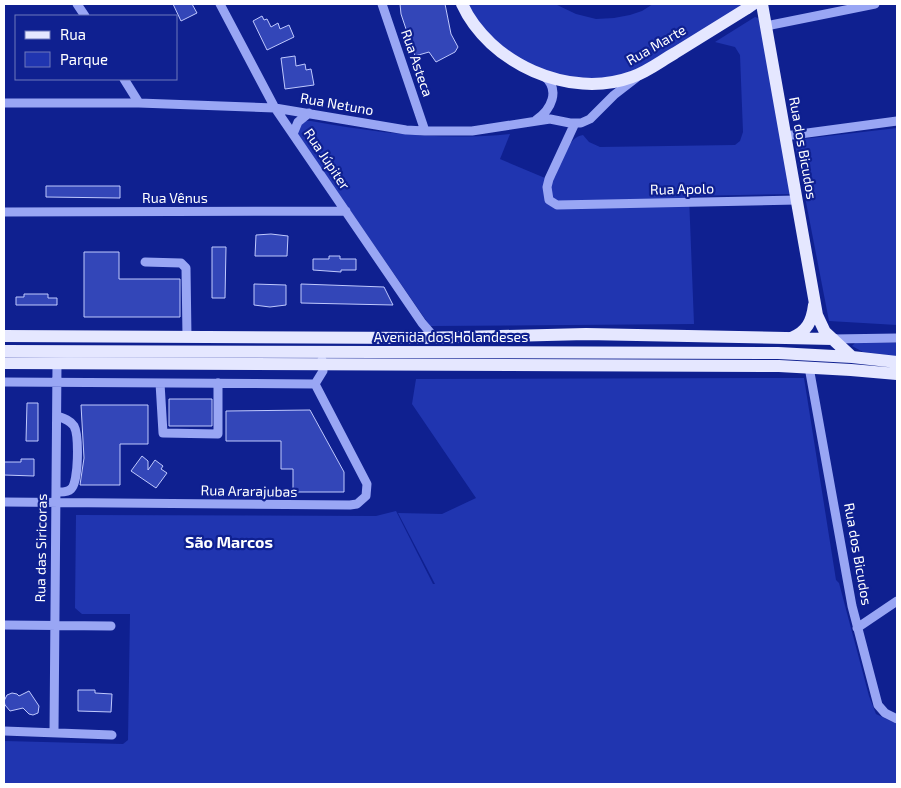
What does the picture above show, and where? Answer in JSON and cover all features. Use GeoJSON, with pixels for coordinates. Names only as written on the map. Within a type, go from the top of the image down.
{"type":"FeatureCollection","features":[{"type":"Feature","properties":{"kind":"main road","name":"Rua Marte"},"geometry":{"type":"LineString","coordinates":[[462,4],[476,28],[490,43],[521,66],[544,76],[574,82],[602,83],[622,80],[645,71],[750,7],[764,15]]}},
{"type":"Feature","properties":{"kind":"main road","name":"Rua dos Bicudos"},"geometry":{"type":"LineString","coordinates":[[764,15],[820,323],[825,332],[852,357]]}},
{"type":"Feature","properties":{"kind":"main road","name":"Rua dos Bicudos"},"geometry":{"type":"LineString","coordinates":[[788,339],[798,335],[807,328],[812,316],[814,298]]}},
{"type":"Feature","properties":{"kind":"main road","name":"Avenida dos Holandeses"},"geometry":{"type":"LineString","coordinates":[[4,336],[435,338],[586,334],[833,339]]}},
{"type":"Feature","properties":{"kind":"main road"},"geometry":{"type":"LineString","coordinates":[[654,353],[682,336]]}},
{"type":"Feature","properties":{"kind":"main road"},"geometry":{"type":"LineString","coordinates":[[210,337],[237,352]]}},
{"type":"Feature","properties":{"kind":"main road","name":"Avenida dos Holandeses"},"geometry":{"type":"LineString","coordinates":[[4,351],[237,352],[422,365],[809,367],[897,374]]}},
{"type":"Feature","properties":{"kind":"main road","name":"Avenida dos Holandeses"},"geometry":{"type":"LineString","coordinates":[[4,364],[321,358],[416,352],[778,353],[852,357],[897,362]]}},
{"type":"Feature","properties":{"kind":"street"},"geometry":{"type":"LineString","coordinates":[[77,4],[84,15]]}},
{"type":"Feature","properties":{"kind":"street","name":"Rua Júpiter"},"geometry":{"type":"LineString","coordinates":[[220,4],[276,108],[422,323],[435,338]]}},
{"type":"Feature","properties":{"kind":"street","name":"Rua Asteca"},"geometry":{"type":"LineString","coordinates":[[382,4],[425,132]]}},
{"type":"Feature","properties":{"kind":"street"},"geometry":{"type":"LineString","coordinates":[[764,15],[875,4]]}},
{"type":"Feature","properties":{"kind":"street"},"geometry":{"type":"LineString","coordinates":[[575,123],[590,118],[619,91],[645,71]]}},
{"type":"Feature","properties":{"kind":"street"},"geometry":{"type":"LineString","coordinates":[[544,76],[551,83],[555,109],[563,121]]}},
{"type":"Feature","properties":{"kind":"street"},"geometry":{"type":"LineString","coordinates":[[122,103],[128,97],[126,82]]}},
{"type":"Feature","properties":{"kind":"street"},"geometry":{"type":"LineString","coordinates":[[126,82],[139,103]]}},
{"type":"Feature","properties":{"kind":"street"},"geometry":{"type":"LineString","coordinates":[[251,107],[259,101],[265,88]]}},
{"type":"Feature","properties":{"kind":"street"},"geometry":{"type":"LineString","coordinates":[[534,122],[547,110],[553,97]]}},
{"type":"Feature","properties":{"kind":"street","name":"Rua Netuno"},"geometry":{"type":"LineString","coordinates":[[4,102],[139,103],[276,108],[425,132],[472,131],[550,119],[575,123]]}},
{"type":"Feature","properties":{"kind":"street"},"geometry":{"type":"LineString","coordinates":[[293,134],[298,122],[308,113]]}},
{"type":"Feature","properties":{"kind":"street"},"geometry":{"type":"LineString","coordinates":[[786,136],[897,121]]}},
{"type":"Feature","properties":{"kind":"street","name":"Rua Apolo"},"geometry":{"type":"LineString","coordinates":[[575,123],[549,180],[547,188],[551,203],[568,205],[797,200]]}},
{"type":"Feature","properties":{"kind":"street","name":"Rua Vênus"},"geometry":{"type":"LineString","coordinates":[[4,212],[346,211]]}},
{"type":"Feature","properties":{"kind":"street"},"geometry":{"type":"LineString","coordinates":[[145,262],[181,263],[186,268],[187,337]]}},
{"type":"Feature","properties":{"kind":"street"},"geometry":{"type":"LineString","coordinates":[[422,323],[421,338],[416,346],[416,352],[422,365]]}},
{"type":"Feature","properties":{"kind":"street"},"geometry":{"type":"LineString","coordinates":[[833,339],[897,338]]}},
{"type":"Feature","properties":{"kind":"street"},"geometry":{"type":"LineString","coordinates":[[4,382],[314,384],[322,375],[321,358]]}},
{"type":"Feature","properties":{"kind":"street","name":"Rua das Siricoras"},"geometry":{"type":"LineString","coordinates":[[54,733],[57,364]]}},
{"type":"Feature","properties":{"kind":"street","name":"Rua dos Bicudos"},"geometry":{"type":"LineString","coordinates":[[809,367],[857,628],[878,705],[885,713],[897,719]]}},
{"type":"Feature","properties":{"kind":"street"},"geometry":{"type":"LineString","coordinates":[[160,383],[163,433],[218,434],[218,383]]}},
{"type":"Feature","properties":{"kind":"street","name":"Rua Ararajubas"},"geometry":{"type":"LineString","coordinates":[[4,502],[357,504],[366,496],[367,484],[314,384]]}},
{"type":"Feature","properties":{"kind":"street"},"geometry":{"type":"LineString","coordinates":[[56,492],[64,492],[71,489],[77,467],[74,427],[70,422],[57,416]]}},
{"type":"Feature","properties":{"kind":"street"},"geometry":{"type":"LineString","coordinates":[[857,628],[897,601]]}},
{"type":"Feature","properties":{"kind":"street"},"geometry":{"type":"LineString","coordinates":[[4,625],[111,626]]}},
{"type":"Feature","properties":{"kind":"street"},"geometry":{"type":"LineString","coordinates":[[4,731],[112,735]]}},
{"type":"Feature","properties":{"kind":"green space"},"geometry":{"type":"Polygon","coordinates":[[[467,4],[555,4],[576,14],[596,19],[630,15],[642,11],[653,4],[745,4],[636,72],[597,79],[546,74],[521,63],[481,27],[467,4]]]}},
{"type":"Feature","properties":{"kind":"green space"},"geometry":{"type":"Polygon","coordinates":[[[755,17],[761,19],[791,194],[689,196],[694,324],[430,326],[296,132],[304,121],[311,121],[410,135],[460,137],[510,134],[500,159],[545,178],[555,177],[569,146],[577,137],[583,135],[589,142],[600,147],[735,145],[740,141],[743,132],[740,55],[735,47],[715,42],[755,17]]]}},
{"type":"Feature","properties":{"kind":"green space"},"geometry":{"type":"Polygon","coordinates":[[[897,128],[897,325],[829,321],[794,140],[897,128]]]}},
{"type":"Feature","properties":{"kind":"green space"},"geometry":{"type":"Polygon","coordinates":[[[856,342],[897,343],[897,356],[863,352],[852,346],[856,342]]]}},
{"type":"Feature","properties":{"kind":"green space"},"geometry":{"type":"Polygon","coordinates":[[[804,378],[836,580],[839,583],[869,696],[876,714],[897,724],[897,784],[4,784],[4,741],[123,744],[128,740],[130,614],[82,614],[75,608],[76,515],[376,516],[396,511],[433,584],[435,584],[398,513],[442,514],[476,498],[412,404],[416,379],[804,378]]]}},
{"type":"Feature","properties":{"kind":"building"},"geometry":{"type":"Polygon","coordinates":[[[173,4],[192,4],[197,13],[181,21],[173,4]]]}},
{"type":"Feature","properties":{"kind":"building"},"geometry":{"type":"Polygon","coordinates":[[[400,4],[445,4],[451,34],[458,47],[455,52],[436,62],[429,52],[415,56],[401,14],[400,4]]]}},
{"type":"Feature","properties":{"kind":"building"},"geometry":{"type":"Polygon","coordinates":[[[262,16],[264,20],[267,19],[271,27],[278,23],[280,29],[289,25],[294,37],[267,50],[253,21],[262,16]]]}},
{"type":"Feature","properties":{"kind":"building"},"geometry":{"type":"Polygon","coordinates":[[[295,56],[296,66],[305,64],[306,70],[311,69],[314,85],[285,89],[281,58],[295,56]]]}},
{"type":"Feature","properties":{"kind":"building"},"geometry":{"type":"Polygon","coordinates":[[[46,186],[120,186],[120,198],[46,197],[46,186]]]}},
{"type":"Feature","properties":{"kind":"building"},"geometry":{"type":"Polygon","coordinates":[[[256,235],[288,236],[287,256],[255,256],[256,235]]]}},
{"type":"Feature","properties":{"kind":"building"},"geometry":{"type":"Polygon","coordinates":[[[212,247],[226,247],[225,298],[212,298],[212,247]]]}},
{"type":"Feature","properties":{"kind":"building"},"geometry":{"type":"Polygon","coordinates":[[[84,252],[119,252],[119,279],[180,279],[180,317],[84,317],[84,252]]]}},
{"type":"Feature","properties":{"kind":"building"},"geometry":{"type":"Polygon","coordinates":[[[329,256],[340,256],[340,259],[356,259],[356,270],[341,270],[341,272],[313,270],[313,259],[329,259],[329,256]]]}},
{"type":"Feature","properties":{"kind":"building"},"geometry":{"type":"Polygon","coordinates":[[[254,284],[286,285],[286,305],[270,307],[254,305],[254,284]]]}},
{"type":"Feature","properties":{"kind":"building"},"geometry":{"type":"Polygon","coordinates":[[[301,284],[384,287],[393,305],[301,303],[301,284]]]}},
{"type":"Feature","properties":{"kind":"building"},"geometry":{"type":"Polygon","coordinates":[[[24,294],[48,294],[48,298],[57,298],[57,305],[16,305],[16,297],[24,297],[24,294]]]}},
{"type":"Feature","properties":{"kind":"building"},"geometry":{"type":"Polygon","coordinates":[[[169,399],[212,399],[212,426],[169,426],[169,399]]]}},
{"type":"Feature","properties":{"kind":"building"},"geometry":{"type":"Polygon","coordinates":[[[27,403],[38,403],[38,441],[26,441],[27,403]]]}},
{"type":"Feature","properties":{"kind":"building"},"geometry":{"type":"Polygon","coordinates":[[[81,405],[148,405],[148,444],[120,444],[120,485],[80,485],[84,458],[81,405]]]}},
{"type":"Feature","properties":{"kind":"building"},"geometry":{"type":"Polygon","coordinates":[[[310,410],[344,472],[344,492],[293,492],[293,469],[281,469],[281,441],[226,441],[226,411],[310,410]]]}},
{"type":"Feature","properties":{"kind":"building"},"geometry":{"type":"Polygon","coordinates":[[[142,456],[148,461],[148,470],[155,460],[163,466],[161,469],[167,473],[156,488],[131,471],[142,456]]]}},
{"type":"Feature","properties":{"kind":"building"},"geometry":{"type":"Polygon","coordinates":[[[21,459],[34,459],[34,476],[4,475],[4,462],[21,462],[21,459]]]}},
{"type":"Feature","properties":{"kind":"building"},"geometry":{"type":"Polygon","coordinates":[[[78,690],[95,690],[95,693],[112,694],[111,712],[78,711],[78,690]]]}},
{"type":"Feature","properties":{"kind":"building"},"geometry":{"type":"Polygon","coordinates":[[[29,691],[39,706],[38,713],[29,714],[23,708],[10,711],[5,705],[4,701],[7,695],[12,693],[19,696],[29,691]]]}},
{"type":"Feature","properties":{"kind":"district","name":"São Marcos"},"geometry":{"type":"Point","coordinates":[229,542]}}]}
